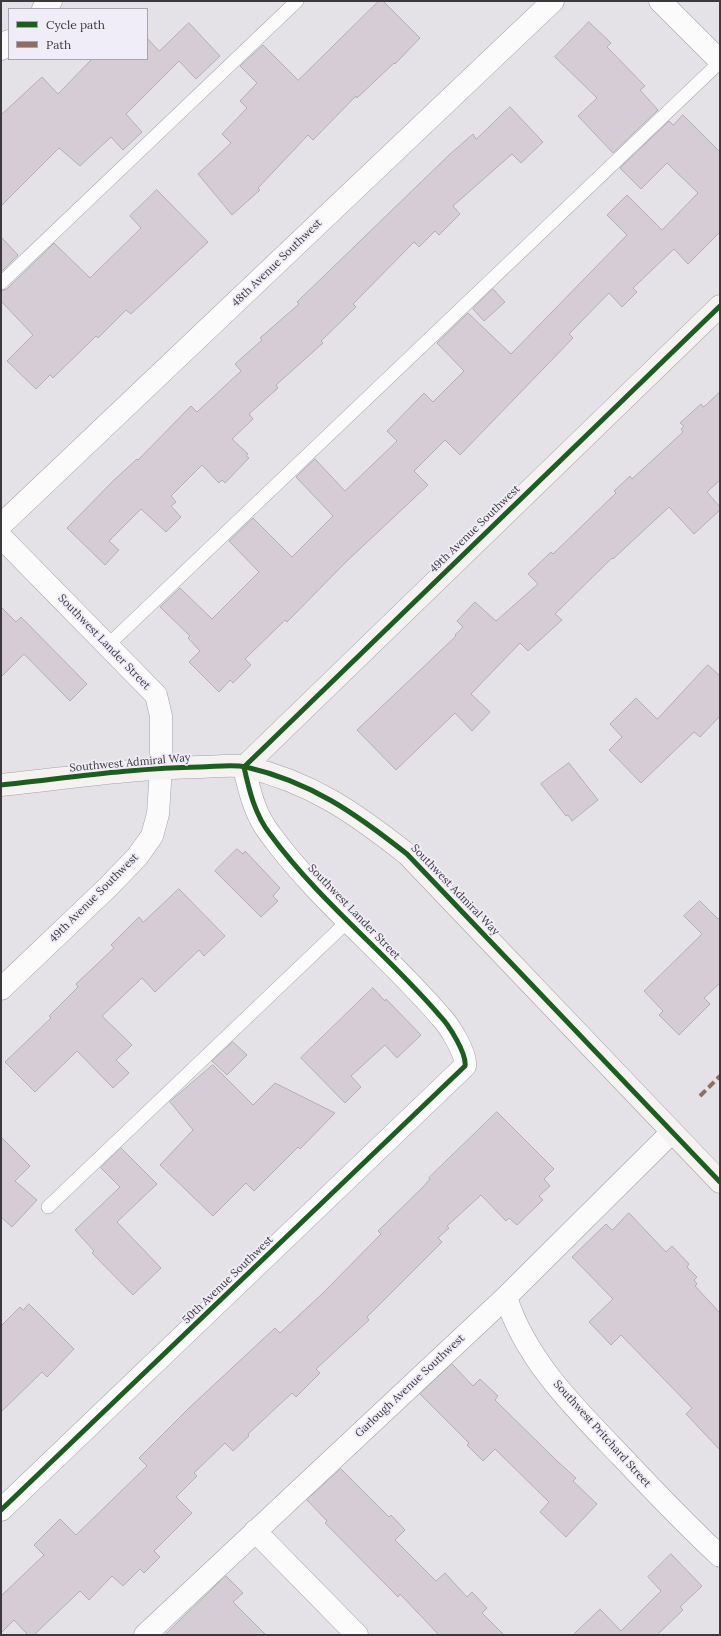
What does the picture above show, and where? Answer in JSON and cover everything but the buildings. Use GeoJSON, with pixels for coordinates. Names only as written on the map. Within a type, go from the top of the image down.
{"type":"FeatureCollection","features":[{"type":"Feature","properties":{"kind":"main road","name":"49th Avenue Southwest"},"geometry":{"type":"LineString","coordinates":[[244,767],[720,306]]}},
{"type":"Feature","properties":{"kind":"main road","name":"Southwest Admiral Way"},"geometry":{"type":"LineString","coordinates":[[1,785],[161,768],[244,767],[287,779],[322,794],[365,821],[407,854],[720,1182]]}},
{"type":"Feature","properties":{"kind":"street","name":"48th Avenue Southwest"},"geometry":{"type":"LineString","coordinates":[[1,525],[553,1]]}},
{"type":"Feature","properties":{"kind":"street"},"geometry":{"type":"LineString","coordinates":[[660,1],[720,62]]}},
{"type":"Feature","properties":{"kind":"street","name":"Southwest Lander Street"},"geometry":{"type":"LineString","coordinates":[[1,537],[156,695],[161,716],[161,768]]}},
{"type":"Feature","properties":{"kind":"street","name":"Southwest Lander Street"},"geometry":{"type":"LineString","coordinates":[[244,767],[251,797],[268,833],[292,863],[441,1017],[465,1055],[466,1061]]}},
{"type":"Feature","properties":{"kind":"street","name":"49th Avenue Southwest"},"geometry":{"type":"LineString","coordinates":[[1,989],[108,887],[141,852],[152,836],[158,814],[161,768]]}},
{"type":"Feature","properties":{"kind":"street","name":"50th Avenue Southwest"},"geometry":{"type":"LineString","coordinates":[[1,1510],[459,1073],[465,1066],[466,1061]]}},
{"type":"Feature","properties":{"kind":"street","name":"Garlough Avenue Southwest"},"geometry":{"type":"LineString","coordinates":[[145,1635],[506,1296],[672,1132]]}},
{"type":"Feature","properties":{"kind":"street","name":"Southwest Pritchard Street"},"geometry":{"type":"LineString","coordinates":[[506,1296],[513,1319],[528,1346],[562,1395],[687,1526],[720,1556]]}},
{"type":"Feature","properties":{"kind":"street"},"geometry":{"type":"LineString","coordinates":[[255,1531],[357,1635]]}},
{"type":"Feature","properties":{"kind":"lane"},"geometry":{"type":"LineString","coordinates":[[1,283],[297,1]]}},
{"type":"Feature","properties":{"kind":"lane"},"geometry":{"type":"LineString","coordinates":[[107,646],[720,62]]}},
{"type":"Feature","properties":{"kind":"lane"},"geometry":{"type":"LineString","coordinates":[[48,1207],[348,921]]}},
{"type":"Feature","properties":{"kind":"marked path"},"geometry":{"type":"LineString","coordinates":[[700,1096],[720,1076]]}},
{"type":"Feature","properties":{"kind":"cycle path"},"geometry":{"type":"LineString","coordinates":[[244,767],[720,306]]}},
{"type":"Feature","properties":{"kind":"cycle path"},"geometry":{"type":"LineString","coordinates":[[1,785],[125,771],[235,766],[246,767],[269,773],[312,790],[350,812],[407,854],[720,1182]]}},
{"type":"Feature","properties":{"kind":"cycle path"},"geometry":{"type":"LineString","coordinates":[[1,1510],[465,1066],[465,1061],[460,1047],[444,1020],[398,970],[310,882],[270,834],[256,811],[244,767]]}}]}
